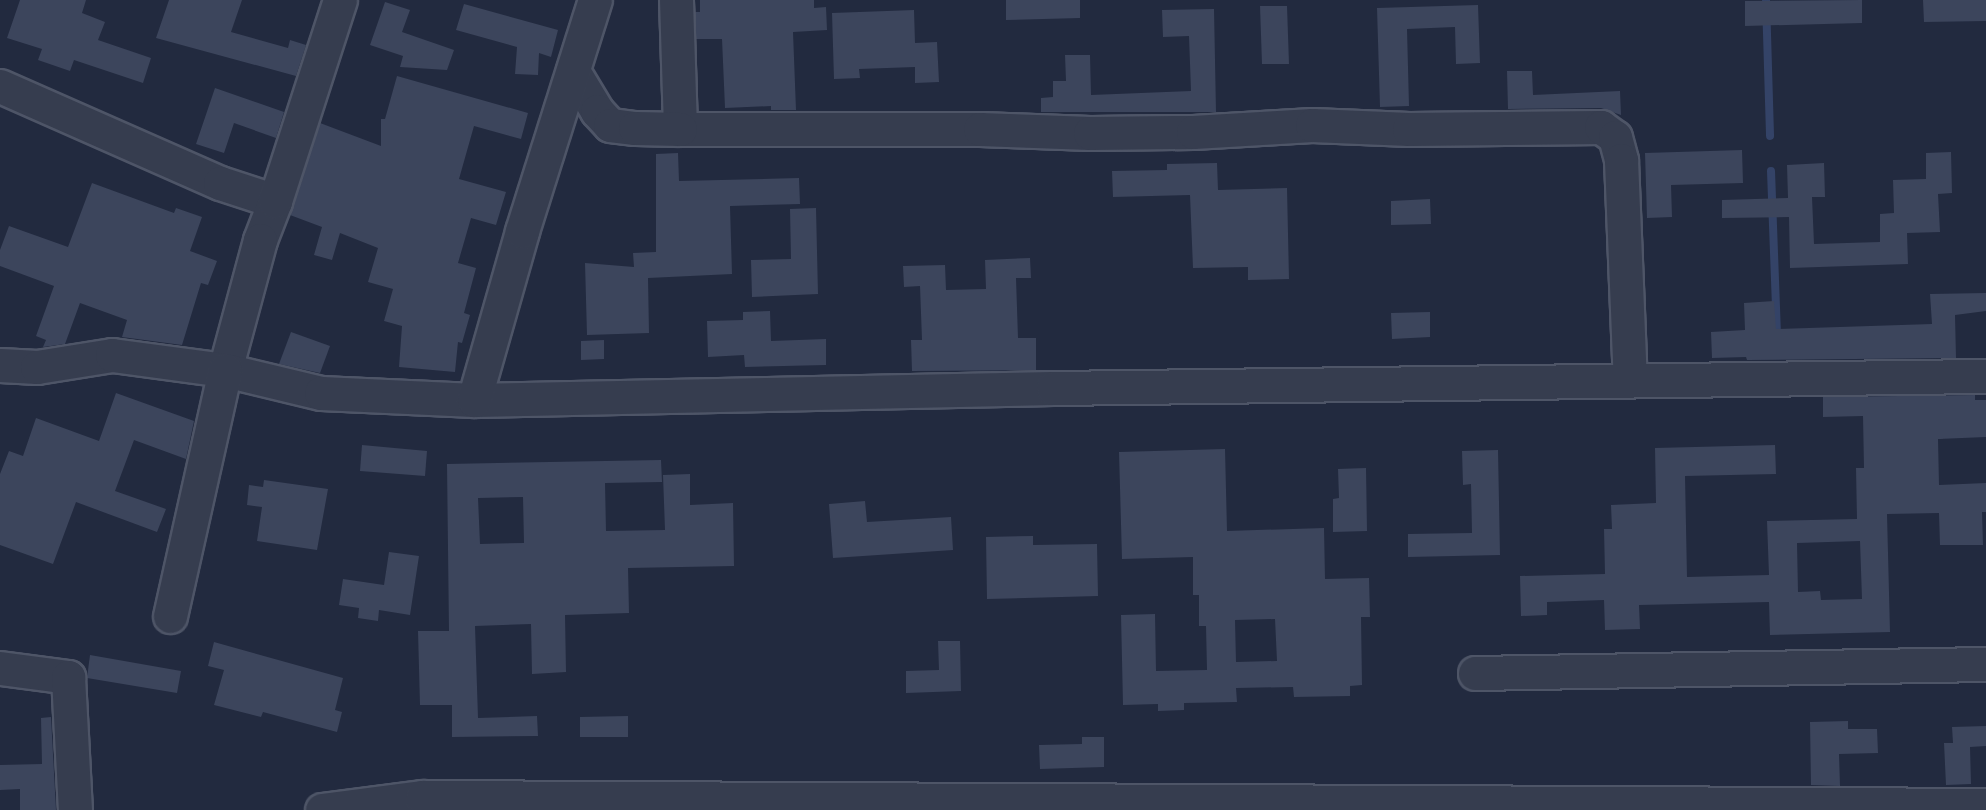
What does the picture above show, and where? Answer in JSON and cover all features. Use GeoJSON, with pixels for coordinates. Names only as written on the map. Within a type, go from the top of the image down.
{"type":"FeatureCollection","features":[{"type":"Feature","properties":{"kind":"street"},"geometry":{"type":"LineString","coordinates":[[170,616],[225,370],[260,240],[340,0]]}},
{"type":"Feature","properties":{"kind":"street"},"geometry":{"type":"LineString","coordinates":[[474,400],[522,231],[595,0]]}},
{"type":"Feature","properties":{"kind":"street"},"geometry":{"type":"LineString","coordinates":[[676,0],[680,129]]}},
{"type":"Feature","properties":{"kind":"street"},"geometry":{"type":"LineString","coordinates":[[573,71],[597,111],[610,125],[635,128],[980,129],[1090,133],[1193,132],[1312,124],[1409,129],[1601,127],[1615,137],[1621,160],[1630,380]]}},
{"type":"Feature","properties":{"kind":"street"},"geometry":{"type":"LineString","coordinates":[[0,86],[220,183],[274,201]]}},
{"type":"Feature","properties":{"kind":"street"},"geometry":{"type":"LineString","coordinates":[[0,365],[37,367],[112,356],[225,370],[321,393],[474,400],[1041,388],[1986,376]]}},
{"type":"Feature","properties":{"kind":"street"},"geometry":{"type":"LineString","coordinates":[[1475,674],[1986,664]]}},
{"type":"Feature","properties":{"kind":"street"},"geometry":{"type":"LineString","coordinates":[[0,668],[68,677],[75,810]]}},
{"type":"Feature","properties":{"kind":"street"},"geometry":{"type":"LineString","coordinates":[[322,810],[422,797],[1986,805]]}},
{"type":"Feature","properties":{"kind":"building"},"geometry":{"type":"Polygon","coordinates":[[[20,0],[86,0],[82,13],[105,22],[98,40],[151,58],[143,83],[74,60],[70,71],[38,60],[42,49],[7,38],[20,0]]]}},
{"type":"Feature","properties":{"kind":"building"},"geometry":{"type":"Polygon","coordinates":[[[169,0],[242,0],[231,32],[288,48],[290,40],[306,45],[296,76],[156,38],[169,0]]]}},
{"type":"Feature","properties":{"kind":"building"},"geometry":{"type":"Polygon","coordinates":[[[700,0],[814,0],[814,8],[826,7],[827,30],[793,32],[796,110],[771,110],[771,106],[725,108],[722,39],[696,39],[695,12],[700,12],[700,0]]]}},
{"type":"Feature","properties":{"kind":"building"},"geometry":{"type":"Polygon","coordinates":[[[1006,0],[1080,0],[1080,18],[1006,20],[1006,0]]]}},
{"type":"Feature","properties":{"kind":"building"},"geometry":{"type":"Polygon","coordinates":[[[1862,0],[1862,23],[1745,26],[1745,1],[1862,0]]]}},
{"type":"Feature","properties":{"kind":"building"},"geometry":{"type":"Polygon","coordinates":[[[1923,0],[1986,0],[1986,21],[1924,22],[1923,0]]]}},
{"type":"Feature","properties":{"kind":"building"},"geometry":{"type":"Polygon","coordinates":[[[385,2],[410,10],[402,32],[454,50],[447,70],[400,67],[403,56],[370,45],[385,2]]]}},
{"type":"Feature","properties":{"kind":"building"},"geometry":{"type":"Polygon","coordinates":[[[464,4],[558,30],[551,57],[539,53],[538,75],[515,74],[517,47],[456,30],[464,4]]]}},
{"type":"Feature","properties":{"kind":"building"},"geometry":{"type":"Polygon","coordinates":[[[1478,5],[1480,63],[1456,64],[1455,27],[1407,29],[1409,106],[1380,107],[1377,8],[1478,5]]]}},
{"type":"Feature","properties":{"kind":"building"},"geometry":{"type":"Polygon","coordinates":[[[1260,6],[1287,6],[1289,64],[1262,64],[1260,6]]]}},
{"type":"Feature","properties":{"kind":"building"},"geometry":{"type":"Polygon","coordinates":[[[1214,9],[1216,112],[1041,112],[1041,98],[1053,97],[1053,81],[1066,81],[1065,55],[1090,55],[1091,95],[1191,91],[1189,36],[1163,37],[1162,10],[1214,9]]]}},
{"type":"Feature","properties":{"kind":"building"},"geometry":{"type":"Polygon","coordinates":[[[914,10],[915,43],[937,42],[939,82],[915,83],[915,67],[859,69],[860,78],[834,79],[832,13],[914,10]]]}},
{"type":"Feature","properties":{"kind":"building"},"geometry":{"type":"Polygon","coordinates":[[[1507,71],[1532,71],[1533,95],[1620,91],[1621,115],[1601,108],[1508,109],[1507,71]]]}},
{"type":"Feature","properties":{"kind":"building"},"geometry":{"type":"Polygon","coordinates":[[[397,76],[528,113],[521,139],[474,126],[459,179],[506,192],[496,225],[471,218],[458,263],[476,268],[464,313],[470,315],[462,343],[458,342],[455,372],[399,367],[402,326],[384,321],[393,289],[368,282],[378,248],[340,233],[332,260],[314,255],[322,227],[290,215],[320,123],[381,146],[381,119],[385,119],[397,76]]]}},
{"type":"Feature","properties":{"kind":"building"},"geometry":{"type":"Polygon","coordinates":[[[215,88],[284,112],[276,138],[234,123],[224,153],[196,144],[215,88]]]}},
{"type":"Feature","properties":{"kind":"building"},"geometry":{"type":"Polygon","coordinates":[[[1742,150],[1743,183],[1671,185],[1672,217],[1647,218],[1645,153],[1742,150]]]}},
{"type":"Feature","properties":{"kind":"building"},"geometry":{"type":"Polygon","coordinates":[[[1951,152],[1952,193],[1938,194],[1940,232],[1907,233],[1908,264],[1790,268],[1789,217],[1722,218],[1722,200],[1788,198],[1787,165],[1824,163],[1825,197],[1812,197],[1814,244],[1880,242],[1880,214],[1894,213],[1893,180],[1926,179],[1926,153],[1951,152]]]}},
{"type":"Feature","properties":{"kind":"building"},"geometry":{"type":"Polygon","coordinates":[[[678,153],[679,181],[799,178],[800,204],[730,206],[732,274],[648,278],[649,333],[587,335],[585,263],[634,267],[633,253],[656,252],[656,154],[678,153]]]}},
{"type":"Feature","properties":{"kind":"building"},"geometry":{"type":"Polygon","coordinates":[[[1217,163],[1218,190],[1287,188],[1289,279],[1248,280],[1248,267],[1193,268],[1190,195],[1113,197],[1112,171],[1167,170],[1167,164],[1217,163]]]}},
{"type":"Feature","properties":{"kind":"building"},"geometry":{"type":"Polygon","coordinates":[[[92,183],[174,213],[176,208],[202,217],[190,251],[217,261],[208,285],[201,283],[182,345],[122,337],[127,320],[80,303],[65,344],[43,347],[46,340],[36,336],[54,286],[0,266],[0,250],[9,226],[68,247],[92,183]]]}},
{"type":"Feature","properties":{"kind":"building"},"geometry":{"type":"Polygon","coordinates":[[[1430,199],[1431,224],[1391,225],[1391,201],[1430,199]]]}},
{"type":"Feature","properties":{"kind":"building"},"geometry":{"type":"Polygon","coordinates":[[[816,208],[818,294],[752,297],[751,260],[791,259],[790,209],[816,208]]]}},
{"type":"Feature","properties":{"kind":"building"},"geometry":{"type":"Polygon","coordinates":[[[1030,258],[1031,278],[1016,278],[1018,338],[1036,338],[1036,370],[912,371],[911,340],[922,340],[920,286],[904,287],[903,266],[945,265],[946,290],[986,289],[985,260],[1030,258]]]}},
{"type":"Feature","properties":{"kind":"building"},"geometry":{"type":"Polygon","coordinates":[[[1986,293],[1986,311],[1955,315],[1956,358],[1747,360],[1746,357],[1712,358],[1711,332],[1745,330],[1744,303],[1774,301],[1776,329],[1932,324],[1930,294],[1986,293]]]}},
{"type":"Feature","properties":{"kind":"building"},"geometry":{"type":"Polygon","coordinates":[[[770,311],[771,341],[826,339],[826,365],[745,367],[744,355],[708,357],[707,321],[743,320],[743,312],[770,311]]]}},
{"type":"Feature","properties":{"kind":"building"},"geometry":{"type":"Polygon","coordinates":[[[1430,312],[1430,337],[1392,339],[1391,313],[1430,312]]]}},
{"type":"Feature","properties":{"kind":"building"},"geometry":{"type":"Polygon","coordinates":[[[291,332],[330,346],[320,373],[279,364],[291,332]]]}},
{"type":"Feature","properties":{"kind":"building"},"geometry":{"type":"Polygon","coordinates":[[[604,340],[604,359],[581,360],[581,341],[604,340]]]}},
{"type":"Feature","properties":{"kind":"building"},"geometry":{"type":"Polygon","coordinates":[[[116,393],[194,421],[186,459],[134,440],[115,491],[166,509],[157,532],[76,502],[53,564],[0,545],[0,474],[9,451],[23,456],[36,418],[99,441],[116,393]]]}},
{"type":"Feature","properties":{"kind":"building"},"geometry":{"type":"Polygon","coordinates":[[[1975,395],[1975,400],[1986,400],[1986,437],[1938,439],[1939,485],[1986,483],[1986,512],[1982,512],[1983,545],[1940,545],[1939,513],[1887,514],[1890,632],[1770,635],[1769,602],[1639,605],[1640,629],[1605,630],[1604,600],[1547,602],[1547,615],[1521,616],[1520,576],[1605,574],[1604,529],[1612,529],[1611,505],[1656,503],[1655,448],[1775,445],[1776,474],[1685,476],[1687,577],[1769,575],[1767,521],[1857,519],[1856,468],[1864,468],[1863,416],[1823,417],[1823,397],[1975,395]],[[1860,541],[1797,543],[1798,592],[1820,591],[1821,600],[1862,599],[1860,541]]]}},
{"type":"Feature","properties":{"kind":"building"},"geometry":{"type":"Polygon","coordinates":[[[362,445],[427,451],[425,476],[360,471],[362,445]]]}},
{"type":"Feature","properties":{"kind":"building"},"geometry":{"type":"Polygon","coordinates":[[[1225,449],[1227,531],[1324,528],[1325,579],[1369,578],[1370,617],[1361,617],[1362,685],[1350,686],[1350,696],[1294,697],[1293,687],[1236,688],[1237,702],[1184,703],[1184,710],[1158,711],[1158,704],[1123,705],[1121,615],[1155,614],[1156,671],[1207,670],[1206,626],[1199,626],[1199,595],[1193,595],[1193,557],[1122,559],[1119,452],[1225,449]],[[1275,619],[1235,620],[1236,662],[1277,661],[1275,619]]]}},
{"type":"Feature","properties":{"kind":"building"},"geometry":{"type":"Polygon","coordinates":[[[1498,450],[1500,555],[1408,557],[1408,534],[1472,533],[1471,484],[1463,485],[1462,451],[1498,450]]]}},
{"type":"Feature","properties":{"kind":"building"},"geometry":{"type":"Polygon","coordinates":[[[661,460],[662,482],[605,483],[606,531],[665,530],[663,475],[690,474],[690,505],[733,503],[734,566],[628,568],[629,613],[565,615],[566,672],[532,674],[531,624],[475,626],[478,718],[537,716],[538,736],[452,737],[452,705],[420,705],[418,631],[449,631],[447,464],[661,460]],[[523,497],[478,498],[480,544],[524,543],[523,497]]]}},
{"type":"Feature","properties":{"kind":"building"},"geometry":{"type":"Polygon","coordinates":[[[1366,468],[1367,531],[1333,532],[1333,499],[1339,498],[1338,469],[1366,468]]]}},
{"type":"Feature","properties":{"kind":"building"},"geometry":{"type":"Polygon","coordinates":[[[264,480],[328,489],[317,550],[257,541],[262,507],[247,505],[249,485],[263,487],[264,480]]]}},
{"type":"Feature","properties":{"kind":"building"},"geometry":{"type":"Polygon","coordinates":[[[865,501],[867,522],[951,517],[953,550],[833,558],[829,504],[865,501]]]}},
{"type":"Feature","properties":{"kind":"building"},"geometry":{"type":"Polygon","coordinates":[[[1033,536],[1033,545],[1097,544],[1098,596],[987,599],[986,537],[1033,536]]]}},
{"type":"Feature","properties":{"kind":"building"},"geometry":{"type":"Polygon","coordinates":[[[389,552],[419,556],[410,615],[379,610],[378,621],[358,618],[359,608],[339,605],[343,579],[384,585],[389,552]]]}},
{"type":"Feature","properties":{"kind":"building"},"geometry":{"type":"Polygon","coordinates":[[[938,641],[960,641],[961,691],[906,693],[906,671],[939,670],[938,641]]]}},
{"type":"Feature","properties":{"kind":"building"},"geometry":{"type":"Polygon","coordinates":[[[214,642],[343,678],[335,710],[342,712],[337,732],[263,712],[261,717],[214,705],[224,670],[208,666],[214,642]]]}},
{"type":"Feature","properties":{"kind":"building"},"geometry":{"type":"Polygon","coordinates":[[[90,655],[181,671],[177,693],[87,678],[90,655]]]}},
{"type":"Feature","properties":{"kind":"building"},"geometry":{"type":"Polygon","coordinates":[[[628,716],[628,737],[580,737],[580,717],[628,716]]]}},
{"type":"Feature","properties":{"kind":"building"},"geometry":{"type":"Polygon","coordinates":[[[51,717],[56,810],[20,810],[20,789],[0,790],[0,765],[42,764],[41,718],[51,717]]]}},
{"type":"Feature","properties":{"kind":"building"},"geometry":{"type":"Polygon","coordinates":[[[1848,721],[1848,729],[1877,729],[1878,753],[1839,754],[1840,786],[1811,785],[1810,722],[1848,721]]]}},
{"type":"Feature","properties":{"kind":"building"},"geometry":{"type":"Polygon","coordinates":[[[1986,726],[1986,746],[1970,747],[1971,784],[1946,785],[1944,743],[1953,743],[1952,727],[1986,726]]]}},
{"type":"Feature","properties":{"kind":"building"},"geometry":{"type":"Polygon","coordinates":[[[1082,737],[1104,737],[1104,767],[1040,769],[1039,745],[1082,744],[1082,737]]]}},
{"type":"Feature","properties":{"kind":"waterway"},"geometry":{"type":"LineString","coordinates":[[1766,0],[1770,136]]}},
{"type":"Feature","properties":{"kind":"waterway"},"geometry":{"type":"LineString","coordinates":[[1771,171],[1777,337]]}}]}
